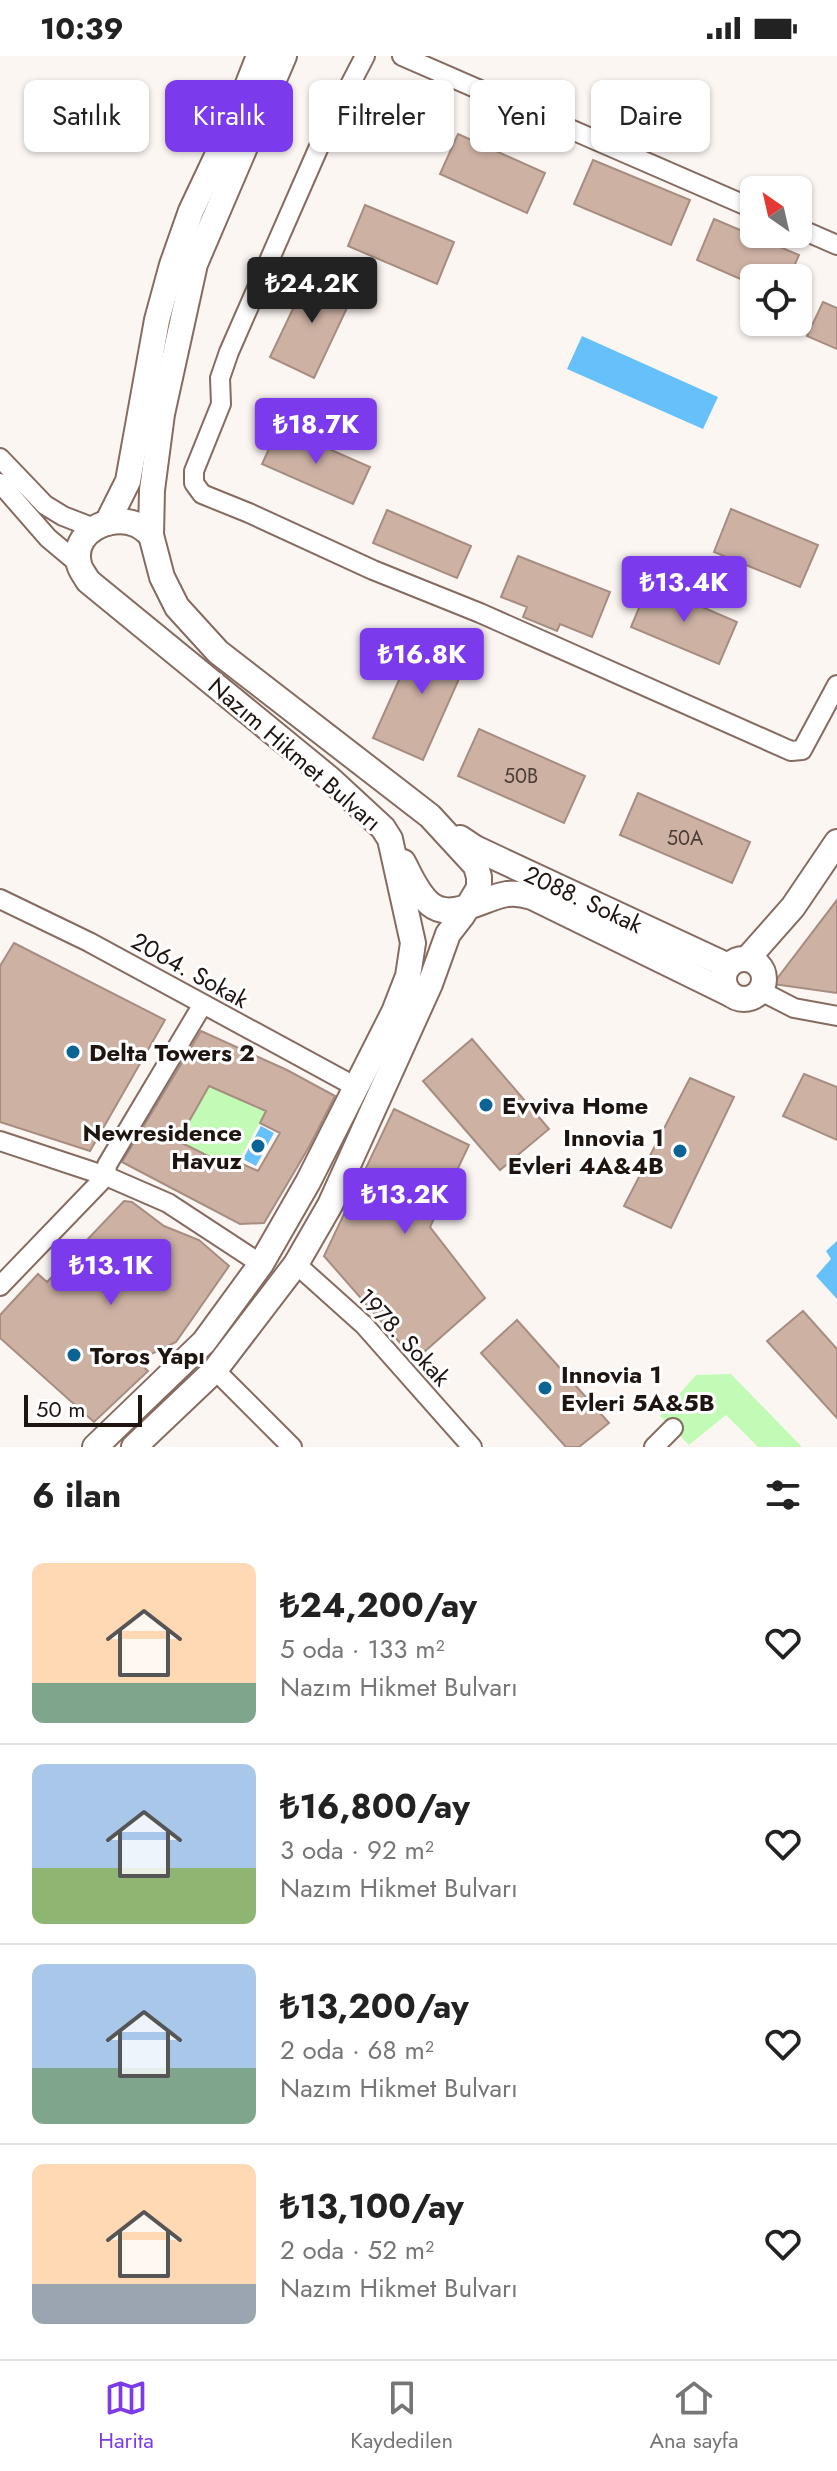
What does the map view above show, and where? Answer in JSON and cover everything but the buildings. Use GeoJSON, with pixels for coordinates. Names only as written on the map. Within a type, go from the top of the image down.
{"type":"FeatureCollection","features":[{"type":"Feature","properties":{"kind":"main road"},"geometry":{"type":"LineString","coordinates":[[79,564],[80,545],[100,525],[128,481],[157,320],[172,265],[191,211],[233,122],[259,56]]}},
{"type":"Feature","properties":{"kind":"main road","name":"Nazım Hikmet Bulvarı"},"geometry":{"type":"LineString","coordinates":[[134,1447],[215,1370],[296,1264],[330,1205],[430,984],[448,934],[479,888],[476,866],[441,827],[218,652],[177,607],[162,577],[151,535],[152,490],[162,414],[195,264],[284,56]]}},
{"type":"Feature","properties":{"kind":"main road"},"geometry":{"type":"LineString","coordinates":[[100,525],[123,521],[138,525],[151,535]]}},
{"type":"Feature","properties":{"kind":"main road","name":"Nazım Hikmet Bulvarı"},"geometry":{"type":"LineString","coordinates":[[79,564],[88,581],[330,779],[383,828],[390,839],[413,943],[408,976],[394,1012],[308,1182],[261,1264],[204,1342],[95,1447]]}},
{"type":"Feature","properties":{"kind":"main road","name":"2088. Sokak"},"geometry":{"type":"LineString","coordinates":[[441,827],[475,848],[749,972]]}},
{"type":"Feature","properties":{"kind":"main road"},"geometry":{"type":"LineString","coordinates":[[390,839],[429,903],[445,909],[468,906],[503,894],[518,893],[532,897],[730,994],[724,984],[749,972],[793,907],[833,857]]}},
{"type":"Feature","properties":{"kind":"main road"},"geometry":{"type":"LineString","coordinates":[[204,1342],[215,1370]]}},
{"type":"Feature","properties":{"kind":"street"},"geometry":{"type":"LineString","coordinates":[[365,56],[332,120],[229,352],[220,378],[221,404],[194,471],[194,483],[202,494],[791,751],[802,750],[837,685]]}},
{"type":"Feature","properties":{"kind":"street"},"geometry":{"type":"LineString","coordinates":[[402,56],[740,203]]}},
{"type":"Feature","properties":{"kind":"street"},"geometry":{"type":"LineString","coordinates":[[812,234],[837,245]]}},
{"type":"Feature","properties":{"kind":"street"},"geometry":{"type":"LineString","coordinates":[[0,458],[8,492],[48,538],[79,564]]}},
{"type":"Feature","properties":{"kind":"street"},"geometry":{"type":"LineString","coordinates":[[8,492],[45,505],[63,516],[100,525]]}},
{"type":"Feature","properties":{"kind":"street","name":"2064. Sokak"},"geometry":{"type":"LineString","coordinates":[[0,899],[89,942],[356,1087]]}},
{"type":"Feature","properties":{"kind":"street"},"geometry":{"type":"LineString","coordinates":[[749,972],[794,1008],[837,1016]]}},
{"type":"Feature","properties":{"kind":"street"},"geometry":{"type":"LineString","coordinates":[[0,1286],[106,1176],[107,1165],[154,1091],[203,1004]]}},
{"type":"Feature","properties":{"kind":"street"},"geometry":{"type":"LineString","coordinates":[[0,1141],[106,1176],[168,1203],[261,1264]]}},
{"type":"Feature","properties":{"kind":"street","name":"1978. Sokak"},"geometry":{"type":"LineString","coordinates":[[296,1264],[433,1392],[472,1447]]}},
{"type":"Feature","properties":{"kind":"street"},"geometry":{"type":"LineString","coordinates":[[215,1370],[292,1447]]}},
{"type":"Feature","properties":{"kind":"street"},"geometry":{"type":"LineString","coordinates":[[654,1447],[673,1428]]}},
{"type":"Feature","properties":{"kind":"green space"},"geometry":{"type":"Polygon","coordinates":[[[209,1086],[266,1111],[234,1169],[178,1141],[209,1086]]]}},
{"type":"Feature","properties":{"kind":"green space"},"geometry":{"type":"Polygon","coordinates":[[[731,1374],[802,1447],[758,1447],[726,1415],[689,1445],[660,1416],[696,1375],[731,1374]]]}},
{"type":"Feature","properties":{"kind":"water"},"geometry":{"type":"Polygon","coordinates":[[[582,336],[718,397],[703,429],[567,369],[582,336]]]}},
{"type":"Feature","properties":{"kind":"water","name":"Newresidence Havuz"},"geometry":{"type":"Polygon","coordinates":[[[261,1126],[274,1133],[256,1166],[243,1159],[261,1126]]]}},
{"type":"Feature","properties":{"kind":"water"},"geometry":{"type":"Polygon","coordinates":[[[837,1241],[837,1299],[816,1276],[831,1259],[826,1251],[837,1241]]]}},
{"type":"Feature","properties":{"kind":"place","name":"Delta Towers 2"},"geometry":{"type":"Point","coordinates":[73,1052]}},
{"type":"Feature","properties":{"kind":"place","name":"Evviva Home"},"geometry":{"type":"Point","coordinates":[486,1105]}},
{"type":"Feature","properties":{"kind":"place","name":"Newresidence Havuz"},"geometry":{"type":"Point","coordinates":[258,1146]}},
{"type":"Feature","properties":{"kind":"place","name":"Innovia 1 Evleri 4A&4B"},"geometry":{"type":"Point","coordinates":[680,1151]}},
{"type":"Feature","properties":{"kind":"place","name":"Toros Yapı"},"geometry":{"type":"Point","coordinates":[74,1355]}},
{"type":"Feature","properties":{"kind":"place","name":"Innovia 1 Evleri 5A&5B"},"geometry":{"type":"Point","coordinates":[545,1388]}}]}
